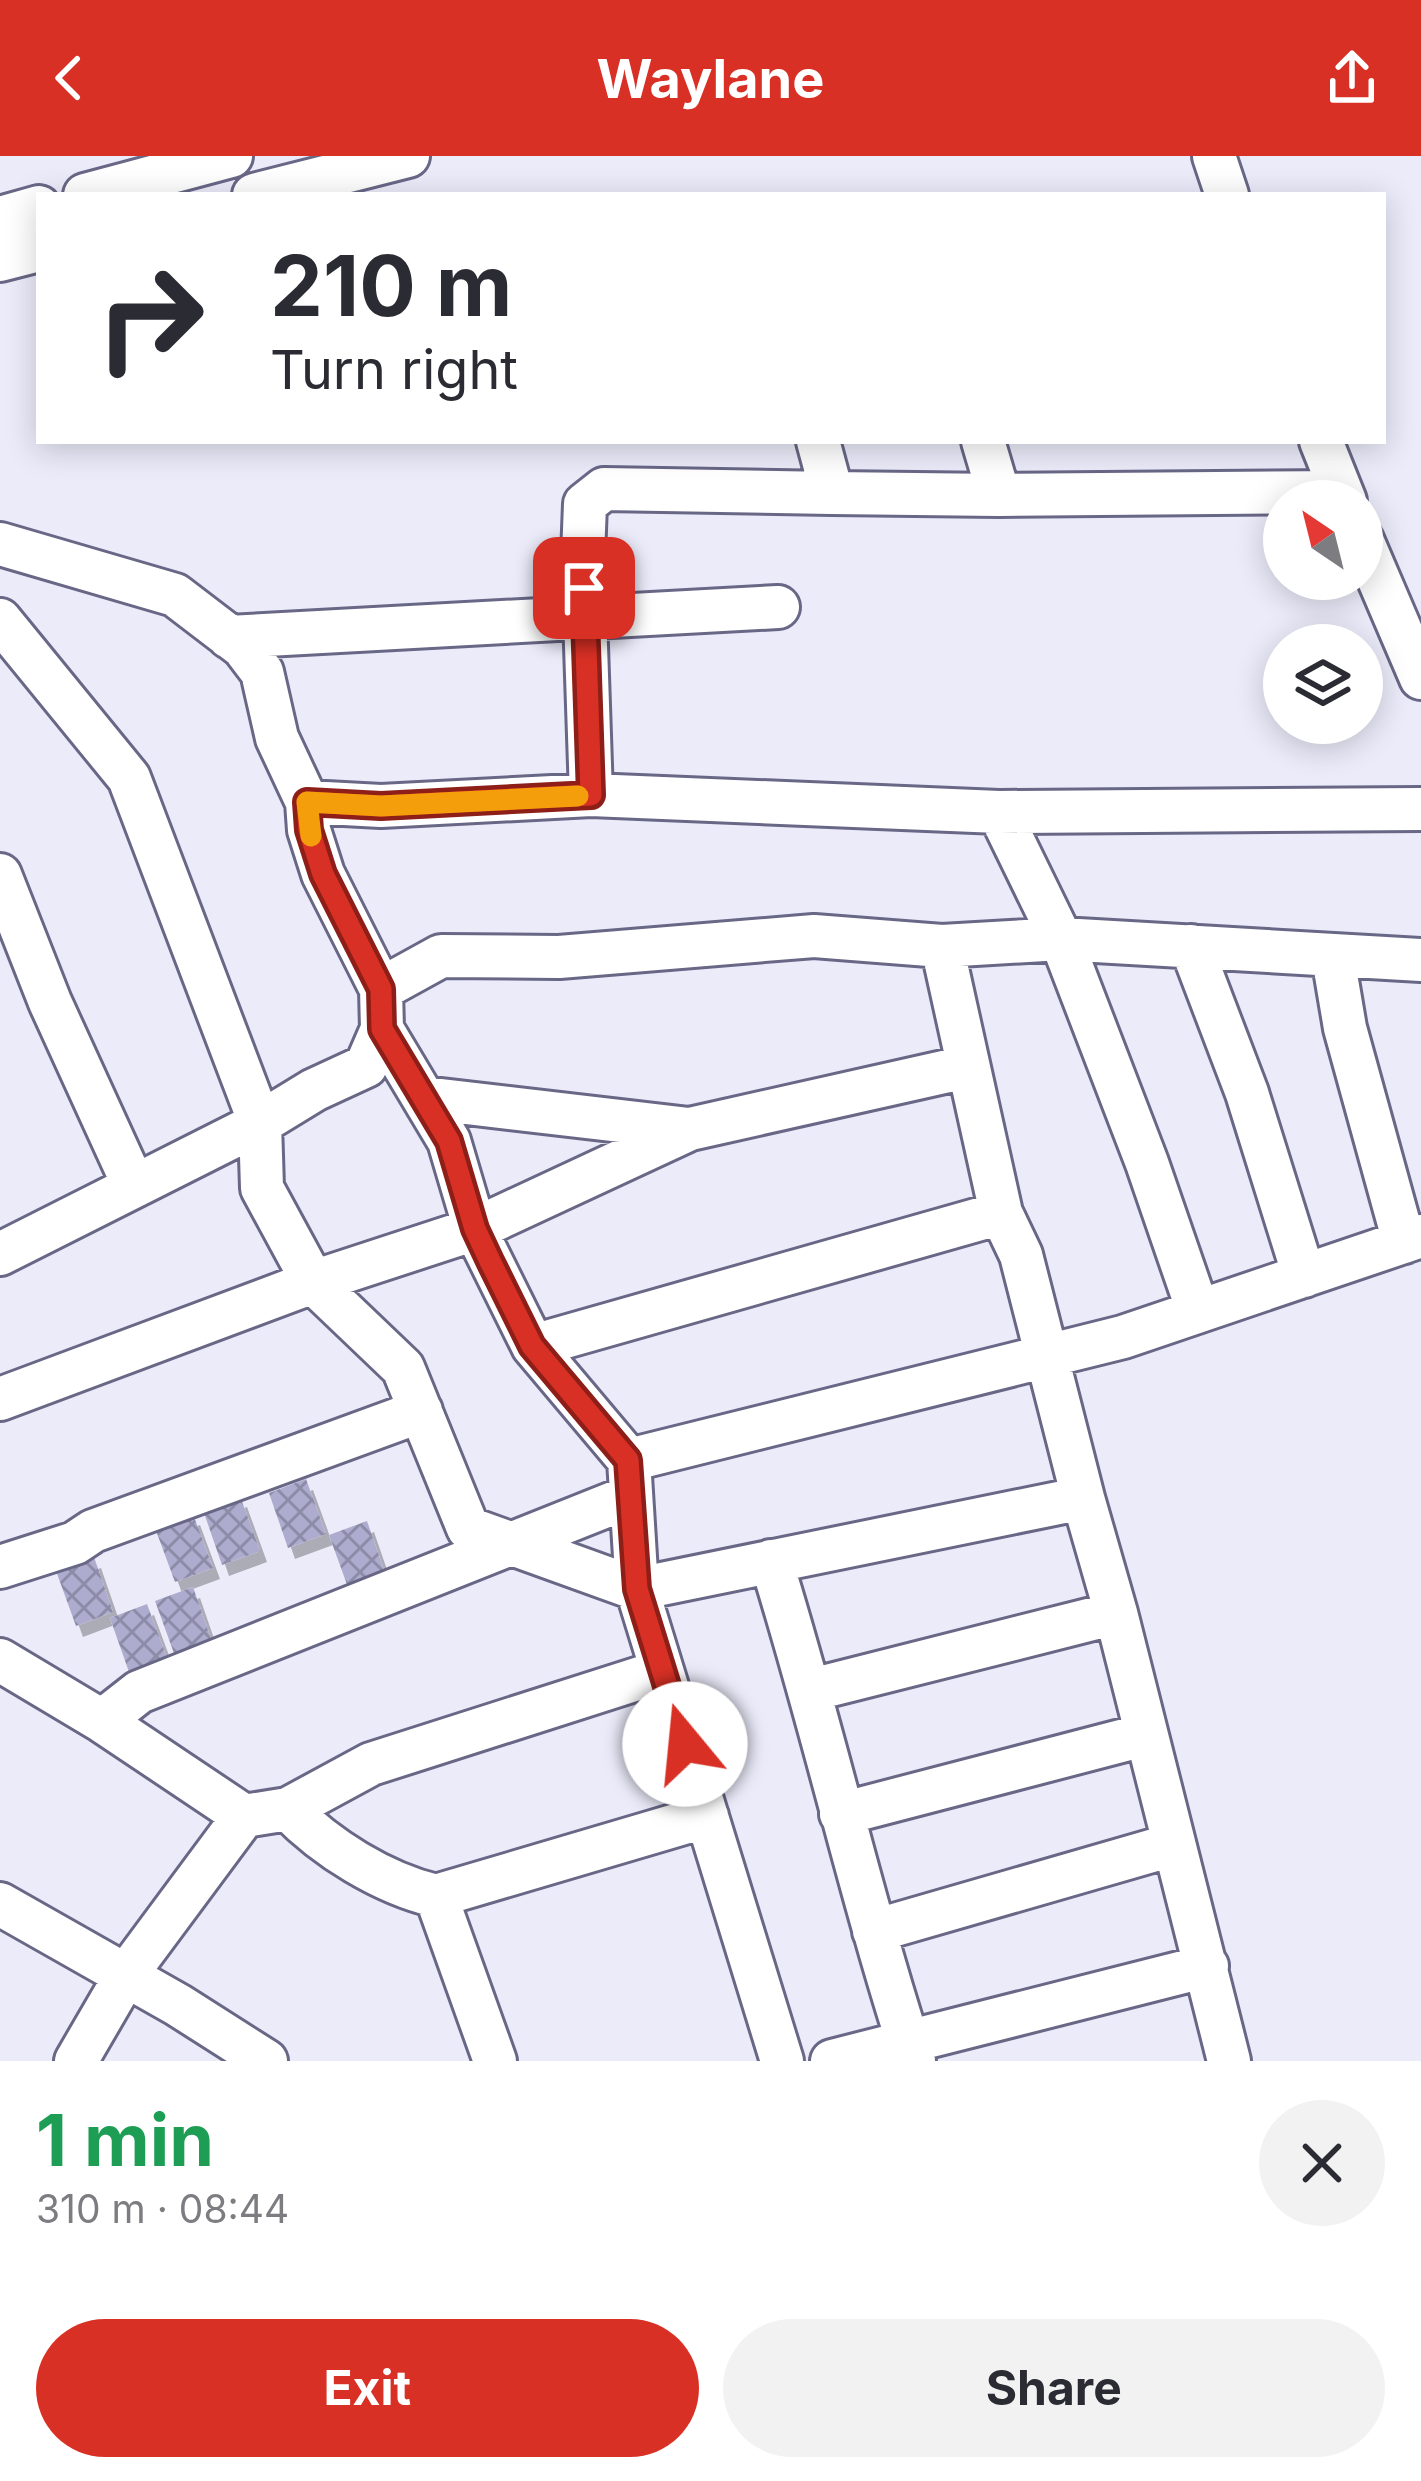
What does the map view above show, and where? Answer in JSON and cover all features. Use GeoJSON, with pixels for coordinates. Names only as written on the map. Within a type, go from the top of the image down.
{"type":"FeatureCollection","features":[{"type":"Feature","properties":{"kind":"street"},"geometry":{"type":"LineString","coordinates":[[96,192],[231,156]]}},
{"type":"Feature","properties":{"kind":"street"},"geometry":{"type":"LineString","coordinates":[[266,192],[408,156]]}},
{"type":"Feature","properties":{"kind":"street"},"geometry":{"type":"LineString","coordinates":[[0,218],[36,208]]}},
{"type":"Feature","properties":{"kind":"street"},"geometry":{"type":"LineString","coordinates":[[0,260],[36,251]]}},
{"type":"Feature","properties":{"kind":"street"},"geometry":{"type":"LineString","coordinates":[[819,444],[832,493]]}},
{"type":"Feature","properties":{"kind":"street"},"geometry":{"type":"LineString","coordinates":[[984,444],[999,495]]}},
{"type":"Feature","properties":{"kind":"street"},"geometry":{"type":"LineString","coordinates":[[1322,444],[1337,480]]}},
{"type":"Feature","properties":{"kind":"street"},"geometry":{"type":"LineString","coordinates":[[591,795],[585,504],[604,489],[1263,496]]}},
{"type":"Feature","properties":{"kind":"street"},"geometry":{"type":"LineString","coordinates":[[0,544],[175,595],[229,637],[262,672],[277,738],[307,802],[309,830],[323,874],[382,1009],[449,1141],[475,1229],[532,1346],[630,1478],[637,1589],[782,2061]]}},
{"type":"Feature","properties":{"kind":"street"},"geometry":{"type":"LineString","coordinates":[[1383,589],[1421,678]]}},
{"type":"Feature","properties":{"kind":"street"},"geometry":{"type":"LineString","coordinates":[[229,637],[778,608]]}},
{"type":"Feature","properties":{"kind":"street"},"geometry":{"type":"LineString","coordinates":[[0,620],[129,778],[260,1123],[262,1188],[313,1282],[403,1368],[468,1528],[637,1589],[1083,1498]]}},
{"type":"Feature","properties":{"kind":"street"},"geometry":{"type":"LineString","coordinates":[[307,802],[381,806],[591,795],[999,812],[1421,809]]}},
{"type":"Feature","properties":{"kind":"street"},"geometry":{"type":"LineString","coordinates":[[999,812],[1061,939],[1198,1311]]}},
{"type":"Feature","properties":{"kind":"street"},"geometry":{"type":"LineString","coordinates":[[0,875],[50,1002],[134,1186]]}},
{"type":"Feature","properties":{"kind":"street"},"geometry":{"type":"LineString","coordinates":[[0,1254],[366,1066],[382,1009],[441,956],[559,957],[814,936],[942,946],[1061,939],[1421,960]]}},
{"type":"Feature","properties":{"kind":"street"},"geometry":{"type":"LineString","coordinates":[[942,946],[1000,1213],[1021,1256],[1229,2061]]}},
{"type":"Feature","properties":{"kind":"street"},"geometry":{"type":"LineString","coordinates":[[1191,946],[1247,1094],[1304,1276]]}},
{"type":"Feature","properties":{"kind":"street"},"geometry":{"type":"LineString","coordinates":[[102,1721],[139,1692],[513,1544],[630,1478],[1123,1337],[1413,1239],[1346,1028],[1333,957]]}},
{"type":"Feature","properties":{"kind":"street"},"geometry":{"type":"LineString","coordinates":[[0,1400],[313,1282],[475,1229],[690,1130],[965,1067]]}},
{"type":"Feature","properties":{"kind":"street"},"geometry":{"type":"LineString","coordinates":[[424,1098],[690,1130]]}},
{"type":"Feature","properties":{"kind":"street"},"geometry":{"type":"LineString","coordinates":[[532,1346],[1000,1213]]}},
{"type":"Feature","properties":{"kind":"street"},"geometry":{"type":"LineString","coordinates":[[0,1567],[421,1412]]}},
{"type":"Feature","properties":{"kind":"street"},"geometry":{"type":"LineString","coordinates":[[772,1562],[911,2052]]}},
{"type":"Feature","properties":{"kind":"street"},"geometry":{"type":"LineString","coordinates":[[811,1690],[1116,1613]]}},
{"type":"Feature","properties":{"kind":"street"},"geometry":{"type":"LineString","coordinates":[[0,1660],[244,1816],[287,1809],[371,1764],[662,1671]]}},
{"type":"Feature","properties":{"kind":"street"},"geometry":{"type":"LineString","coordinates":[[841,1814],[1144,1735]]}},
{"type":"Feature","properties":{"kind":"street"},"geometry":{"type":"LineString","coordinates":[[287,1809],[313,1835],[408,1889],[436,1896],[707,1816]]}},
{"type":"Feature","properties":{"kind":"street"},"geometry":{"type":"LineString","coordinates":[[76,2061],[126,1975],[244,1816]]}},
{"type":"Feature","properties":{"kind":"street"},"geometry":{"type":"LineString","coordinates":[[874,1931],[1172,1845]]}},
{"type":"Feature","properties":{"kind":"street"},"geometry":{"type":"LineString","coordinates":[[436,1896],[495,2061]]}},
{"type":"Feature","properties":{"kind":"street"},"geometry":{"type":"LineString","coordinates":[[0,1904],[126,1975],[213,2046],[266,2061]]}},
{"type":"Feature","properties":{"kind":"street"},"geometry":{"type":"LineString","coordinates":[[832,2061],[911,2052],[1207,1966]]}},
{"type":"Feature","properties":{"kind":"building"},"geometry":{"type":"Polygon","coordinates":[[[306,1479],[326,1534],[288,1548],[269,1493],[306,1479]]]}},
{"type":"Feature","properties":{"kind":"building"},"geometry":{"type":"Polygon","coordinates":[[[240,1496],[260,1551],[222,1565],[203,1510],[240,1496]]]}},
{"type":"Feature","properties":{"kind":"building"},"geometry":{"type":"Polygon","coordinates":[[[193,1514],[213,1568],[175,1582],[155,1528],[193,1514]]]}},
{"type":"Feature","properties":{"kind":"building"},"geometry":{"type":"Polygon","coordinates":[[[367,1521],[386,1576],[349,1590],[329,1535],[367,1521]]]}},
{"type":"Feature","properties":{"kind":"building"},"geometry":{"type":"Polygon","coordinates":[[[94,1557],[113,1612],[76,1626],[56,1571],[94,1557]]]}},
{"type":"Feature","properties":{"kind":"building"},"geometry":{"type":"Polygon","coordinates":[[[193,1587],[212,1642],[175,1656],[155,1601],[193,1587]]]}},
{"type":"Feature","properties":{"kind":"building"},"geometry":{"type":"Polygon","coordinates":[[[147,1604],[167,1658],[129,1672],[110,1618],[147,1604]]]}},
{"type":"Feature","properties":{"kind":"slow traffic"},"geometry":{"type":"LineString","coordinates":[[311,836],[307,802],[381,806],[578,796]]}},
{"type":"Feature","properties":{"kind":"route"},"geometry":{"type":"LineString","coordinates":[[584,588],[591,795],[381,806],[307,802],[309,830],[323,874],[381,989],[382,1029],[449,1141],[475,1229],[532,1346],[628,1460],[637,1589],[685,1744]]}}]}
